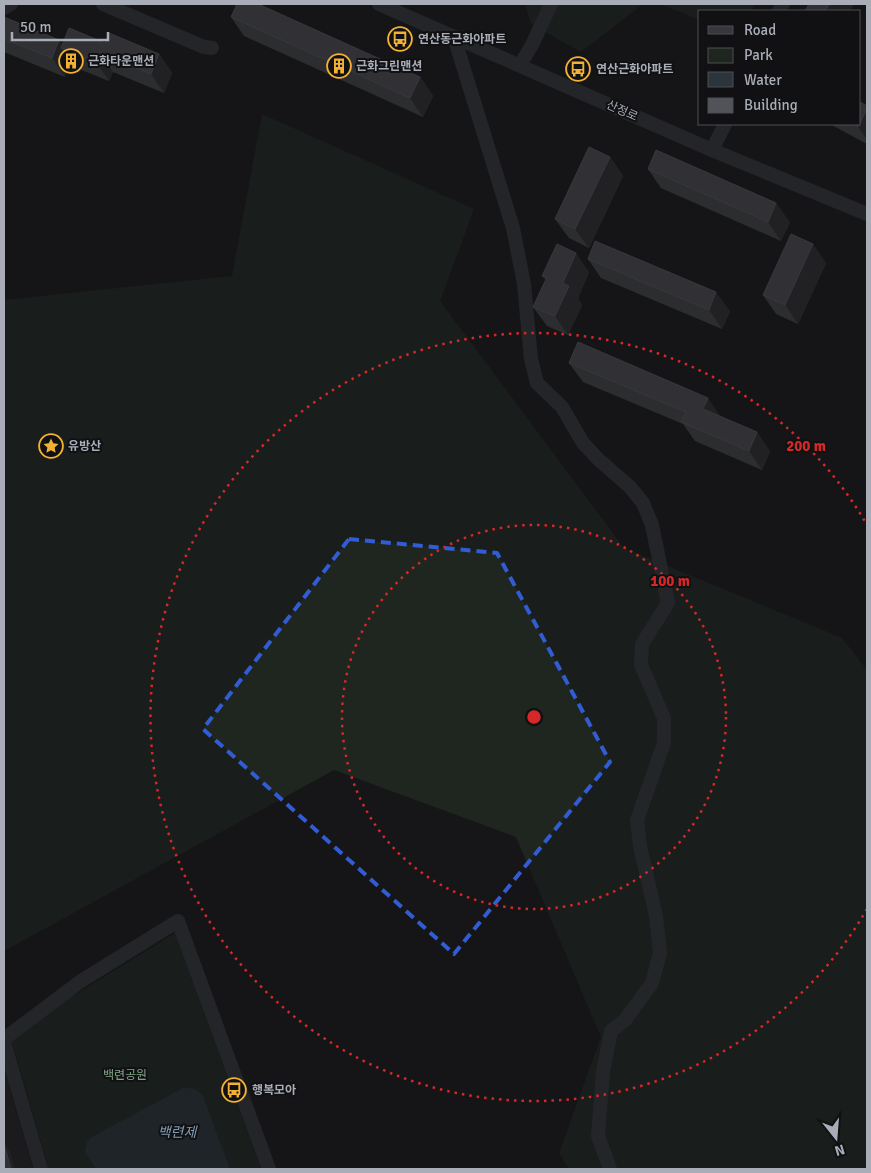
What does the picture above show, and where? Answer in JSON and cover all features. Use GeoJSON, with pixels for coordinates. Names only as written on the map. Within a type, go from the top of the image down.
{"type":"FeatureCollection","features":[{"type":"Feature","properties":{"kind":"street"},"geometry":{"type":"LineString","coordinates":[[4,8],[11,4]]}},
{"type":"Feature","properties":{"kind":"street"},"geometry":{"type":"LineString","coordinates":[[103,4],[212,48]]}},
{"type":"Feature","properties":{"kind":"street","name":"산정로"},"geometry":{"type":"LineString","coordinates":[[379,4],[712,150],[867,214]]}},
{"type":"Feature","properties":{"kind":"street"},"geometry":{"type":"LineString","coordinates":[[520,65],[532,45],[551,4]]}},
{"type":"Feature","properties":{"kind":"street"},"geometry":{"type":"LineString","coordinates":[[454,36],[513,228],[524,284],[531,359],[537,383],[562,407],[583,443],[630,487],[643,503],[652,525],[668,603],[642,644],[641,665],[664,718],[664,744],[637,820],[640,846],[656,916],[660,953],[652,983],[625,1020],[611,1031],[603,1072],[598,1136],[610,1169]]}},
{"type":"Feature","properties":{"kind":"street"},"geometry":{"type":"LineString","coordinates":[[712,150],[724,125]]}},
{"type":"Feature","properties":{"kind":"street"},"geometry":{"type":"LineString","coordinates":[[41,1169],[4,1040],[81,981],[178,921],[268,1169]]}},
{"type":"Feature","properties":{"kind":"highlighted area"},"geometry":{"type":"Polygon","coordinates":[[[349,539],[497,553],[610,762],[454,954],[203,729],[349,539]]]}},
{"type":"Feature","properties":{"kind":"shaded area"},"geometry":{"type":"Polygon","coordinates":[[[4,1069],[33,1169],[4,1169],[4,1069]]]}},
{"type":"Feature","properties":{"kind":"green space"},"geometry":{"type":"Polygon","coordinates":[[[525,4],[643,4],[581,52],[531,24],[525,4]]]}},
{"type":"Feature","properties":{"kind":"green space"},"geometry":{"type":"Polygon","coordinates":[[[660,4],[755,4],[752,10],[698,10],[698,19],[660,4]]]}},
{"type":"Feature","properties":{"kind":"green space"},"geometry":{"type":"Polygon","coordinates":[[[262,114],[474,209],[440,301],[624,548],[842,638],[867,670],[867,1169],[569,1169],[559,1153],[601,1037],[516,837],[334,770],[4,951],[4,300],[232,276],[262,114]]]}},
{"type":"Feature","properties":{"kind":"green space","name":"백련공원"},"geometry":{"type":"Polygon","coordinates":[[[175,933],[261,1169],[49,1169],[10,1035],[175,933]]]}},
{"type":"Feature","properties":{"kind":"water","name":"백련제"},"geometry":{"type":"Polygon","coordinates":[[[183,1088],[199,1091],[203,1096],[230,1169],[96,1169],[85,1152],[90,1138],[183,1088]]]}},
{"type":"Feature","properties":{"kind":"building"},"geometry":{"type":"Polygon","coordinates":[[[237,4],[258,4],[420,77],[410,98],[231,17],[237,4]]]}},
{"type":"Feature","properties":{"kind":"building"},"geometry":{"type":"Polygon","coordinates":[[[809,4],[830,4],[826,10],[806,10],[809,4]]]}},
{"type":"Feature","properties":{"kind":"building"},"geometry":{"type":"Polygon","coordinates":[[[4,17],[59,40],[52,58],[4,39],[4,17]]]}},
{"type":"Feature","properties":{"kind":"building"},"geometry":{"type":"Polygon","coordinates":[[[69,28],[105,43],[109,33],[159,54],[151,74],[100,53],[96,62],[61,48],[69,28]]]}},
{"type":"Feature","properties":{"kind":"building"},"geometry":{"type":"Polygon","coordinates":[[[861,103],[867,106],[861,121],[861,103]]]}},
{"type":"Feature","properties":{"kind":"building"},"geometry":{"type":"Polygon","coordinates":[[[589,147],[610,157],[575,229],[555,219],[589,147]]]}},
{"type":"Feature","properties":{"kind":"building"},"geometry":{"type":"Polygon","coordinates":[[[656,150],[776,203],[768,222],[648,169],[656,150]]]}},
{"type":"Feature","properties":{"kind":"building"},"geometry":{"type":"Polygon","coordinates":[[[791,234],[813,244],[785,305],[763,295],[791,234]]]}},
{"type":"Feature","properties":{"kind":"building"},"geometry":{"type":"Polygon","coordinates":[[[595,241],[716,292],[709,310],[588,259],[595,241]]]}},
{"type":"Feature","properties":{"kind":"building"},"geometry":{"type":"Polygon","coordinates":[[[557,244],[576,253],[563,283],[569,286],[555,316],[533,307],[547,277],[542,276],[557,244]]]}},
{"type":"Feature","properties":{"kind":"building"},"geometry":{"type":"Polygon","coordinates":[[[578,342],[708,398],[703,409],[757,432],[749,451],[681,422],[686,412],[569,363],[578,342]]]}},
{"type":"Feature","properties":{"kind":"building"},"geometry":{"type":"Polygon","coordinates":[[[4,1144],[11,1169],[4,1169],[4,1144]]]}},
{"type":"Feature","properties":{"kind":"place","name":"연산동근화아파트"},"geometry":{"type":"Point","coordinates":[400,39]}},
{"type":"Feature","properties":{"kind":"place","name":"근화타운맨션"},"geometry":{"type":"Point","coordinates":[71,61]}},
{"type":"Feature","properties":{"kind":"place","name":"근화그린맨션"},"geometry":{"type":"Point","coordinates":[339,66]}},
{"type":"Feature","properties":{"kind":"place","name":"연산근화아파트"},"geometry":{"type":"Point","coordinates":[578,69]}},
{"type":"Feature","properties":{"kind":"place","name":"유방산"},"geometry":{"type":"Point","coordinates":[51,446]}},
{"type":"Feature","properties":{"kind":"place","name":"행복모아"},"geometry":{"type":"Point","coordinates":[234,1090]}}]}
